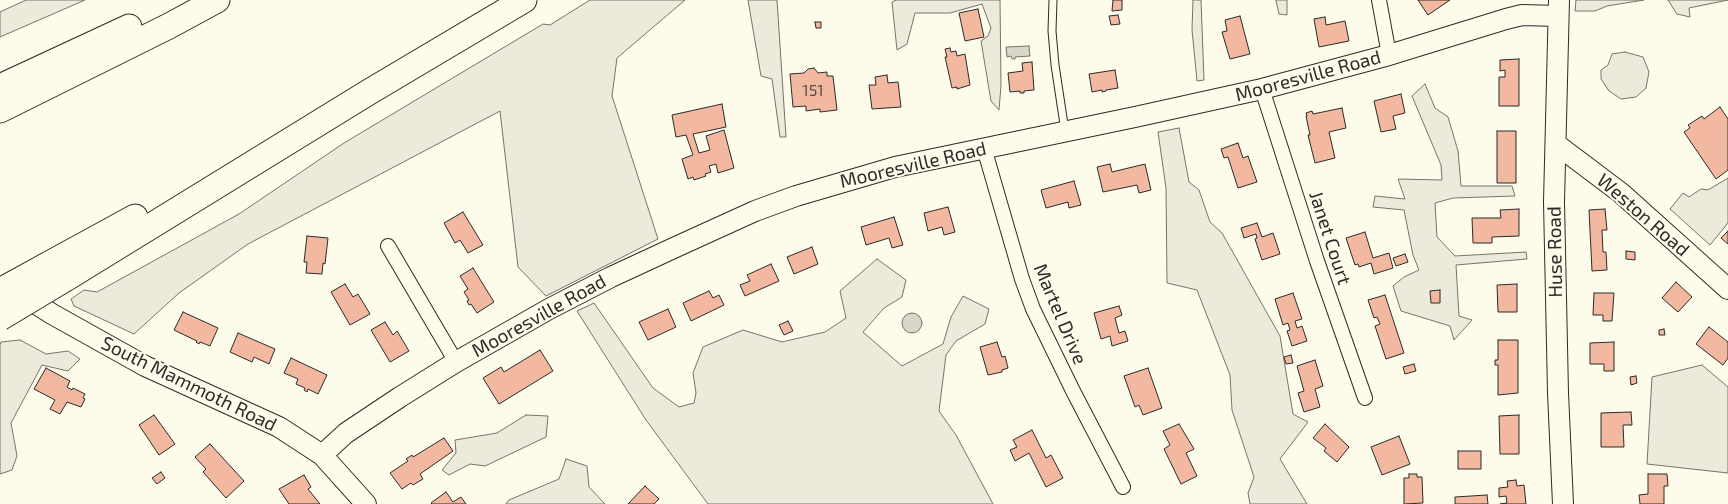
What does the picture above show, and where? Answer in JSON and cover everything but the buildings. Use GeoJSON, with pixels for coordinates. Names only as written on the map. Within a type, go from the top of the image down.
{"type":"FeatureCollection","features":[{"type":"Feature","properties":{"kind":"highway"},"geometry":{"type":"LineString","coordinates":[[0,87],[147,18],[191,0]]}},
{"type":"Feature","properties":{"kind":"highway"},"geometry":{"type":"LineString","coordinates":[[0,110],[217,0]]}},
{"type":"Feature","properties":{"kind":"highway"},"geometry":{"type":"LineString","coordinates":[[0,318],[57,271],[369,92],[524,0]]}},
{"type":"Feature","properties":{"kind":"highway"},"geometry":{"type":"LineString","coordinates":[[0,291],[57,271]]}},
{"type":"Feature","properties":{"kind":"street"},"geometry":{"type":"LineString","coordinates":[[1379,0],[1389,55]]}},
{"type":"Feature","properties":{"kind":"street","name":"Mooresville Road"},"geometry":{"type":"LineString","coordinates":[[322,455],[346,433],[456,362],[549,309],[611,277],[755,211],[796,196],[886,169],[1262,89],[1389,55],[1506,18],[1559,8]]}},
{"type":"Feature","properties":{"kind":"street","name":"Huse Road"},"geometry":{"type":"LineString","coordinates":[[1559,8],[1554,202],[1563,504]]}},
{"type":"Feature","properties":{"kind":"street","name":"Janet Court"},"geometry":{"type":"LineString","coordinates":[[1262,89],[1317,261],[1365,398]]}},
{"type":"Feature","properties":{"kind":"street","name":"Weston Road"},"geometry":{"type":"LineString","coordinates":[[1556,144],[1621,193],[1728,289]]}},
{"type":"Feature","properties":{"kind":"street","name":"Martel Drive"},"geometry":{"type":"LineString","coordinates":[[984,148],[1022,279],[1033,309],[1123,487]]}},
{"type":"Feature","properties":{"kind":"street"},"geometry":{"type":"LineString","coordinates":[[388,246],[456,362]]}},
{"type":"Feature","properties":{"kind":"street","name":"South Mammoth Road"},"geometry":{"type":"LineString","coordinates":[[0,280],[52,314],[114,350],[178,382],[279,427],[322,455],[366,504]]}},
{"type":"Feature","properties":{"kind":"lane"},"geometry":{"type":"LineString","coordinates":[[1053,0],[1054,65],[1065,132]]}},
{"type":"Feature","properties":{"kind":"shaded area"},"geometry":{"type":"Polygon","coordinates":[[[26,0],[85,0],[0,37],[0,12],[26,0]]]}},
{"type":"Feature","properties":{"kind":"shaded area"},"geometry":{"type":"Polygon","coordinates":[[[590,0],[685,0],[617,58],[612,96],[658,239],[546,296],[518,267],[500,111],[248,244],[179,293],[134,334],[74,306],[71,299],[84,290],[97,292],[239,214],[344,143],[543,24],[550,25],[590,0]]]}},
{"type":"Feature","properties":{"kind":"shaded area"},"geometry":{"type":"Polygon","coordinates":[[[748,0],[777,0],[786,137],[780,137],[772,79],[761,76],[748,0]]]}},
{"type":"Feature","properties":{"kind":"shaded area"},"geometry":{"type":"Polygon","coordinates":[[[896,0],[1000,0],[1001,86],[999,110],[991,101],[981,41],[988,36],[991,28],[982,4],[950,13],[915,13],[907,44],[897,50],[892,2],[896,0]]]}},
{"type":"Feature","properties":{"kind":"shaded area"},"geometry":{"type":"Polygon","coordinates":[[[1193,0],[1201,0],[1204,80],[1197,81],[1192,30],[1193,0]]]}},
{"type":"Feature","properties":{"kind":"shaded area"},"geometry":{"type":"Polygon","coordinates":[[[1276,0],[1287,0],[1287,15],[1279,14],[1276,0]]]}},
{"type":"Feature","properties":{"kind":"shaded area"},"geometry":{"type":"Polygon","coordinates":[[[1576,0],[1644,0],[1607,6],[1595,11],[1575,11],[1576,0]]]}},
{"type":"Feature","properties":{"kind":"shaded area"},"geometry":{"type":"Polygon","coordinates":[[[1668,0],[1728,0],[1689,8],[1690,17],[1677,14],[1668,0]]]}},
{"type":"Feature","properties":{"kind":"shaded area"},"geometry":{"type":"Polygon","coordinates":[[[1029,46],[1030,56],[1015,57],[1015,59],[1012,59],[1011,56],[1007,57],[1006,47],[1029,46]]]}},
{"type":"Feature","properties":{"kind":"shaded area"},"geometry":{"type":"Polygon","coordinates":[[[1625,52],[1643,57],[1649,72],[1646,88],[1636,97],[1621,99],[1609,91],[1601,79],[1601,70],[1608,65],[1612,54],[1625,52]]]}},
{"type":"Feature","properties":{"kind":"shaded area"},"geometry":{"type":"Polygon","coordinates":[[[1425,84],[1435,108],[1448,117],[1458,151],[1461,186],[1512,186],[1515,196],[1453,198],[1435,203],[1437,237],[1455,256],[1526,252],[1527,259],[1456,265],[1459,316],[1472,320],[1454,340],[1450,326],[1401,311],[1393,286],[1404,277],[1419,270],[1413,255],[1404,210],[1373,207],[1375,196],[1405,199],[1398,179],[1442,180],[1441,165],[1412,96],[1425,84]]]}},
{"type":"Feature","properties":{"kind":"shaded area"},"geometry":{"type":"Polygon","coordinates":[[[1179,128],[1189,182],[1199,190],[1210,222],[1222,233],[1280,336],[1293,414],[1308,422],[1280,459],[1307,504],[1250,504],[1248,493],[1254,477],[1232,410],[1230,375],[1197,290],[1167,283],[1166,188],[1158,132],[1179,128]]]}},
{"type":"Feature","properties":{"kind":"shaded area"},"geometry":{"type":"Polygon","coordinates":[[[1728,178],[1728,223],[1710,245],[1670,209],[1683,193],[1689,197],[1701,189],[1708,190],[1728,178]]]}},
{"type":"Feature","properties":{"kind":"shaded area"},"geometry":{"type":"Polygon","coordinates":[[[877,259],[906,280],[902,297],[884,308],[863,332],[902,366],[943,344],[951,317],[963,296],[989,309],[985,324],[956,341],[946,355],[939,411],[956,435],[993,504],[708,504],[646,420],[577,311],[594,303],[653,388],[679,407],[694,403],[696,393],[693,373],[703,347],[743,330],[782,342],[825,332],[846,318],[840,291],[877,259]]]}},
{"type":"Feature","properties":{"kind":"shaded area"},"geometry":{"type":"Polygon","coordinates":[[[912,313],[919,316],[922,323],[919,330],[912,333],[905,330],[902,323],[905,316],[912,313]]]}},
{"type":"Feature","properties":{"kind":"shaded area"},"geometry":{"type":"Polygon","coordinates":[[[20,340],[46,354],[68,351],[80,359],[68,371],[42,365],[11,423],[17,456],[12,470],[0,474],[0,345],[1,342],[20,340]]]}},
{"type":"Feature","properties":{"kind":"shaded area"},"geometry":{"type":"Polygon","coordinates":[[[1702,365],[1728,387],[1728,473],[1647,464],[1652,377],[1702,365]]]}},
{"type":"Feature","properties":{"kind":"shaded area"},"geometry":{"type":"Polygon","coordinates":[[[526,415],[548,416],[546,437],[485,466],[470,464],[449,475],[442,470],[456,453],[455,440],[497,433],[526,415]]]}},
{"type":"Feature","properties":{"kind":"shaded area"},"geometry":{"type":"Polygon","coordinates":[[[566,459],[587,466],[589,487],[605,504],[506,504],[509,500],[559,479],[566,459]]]}}]}
